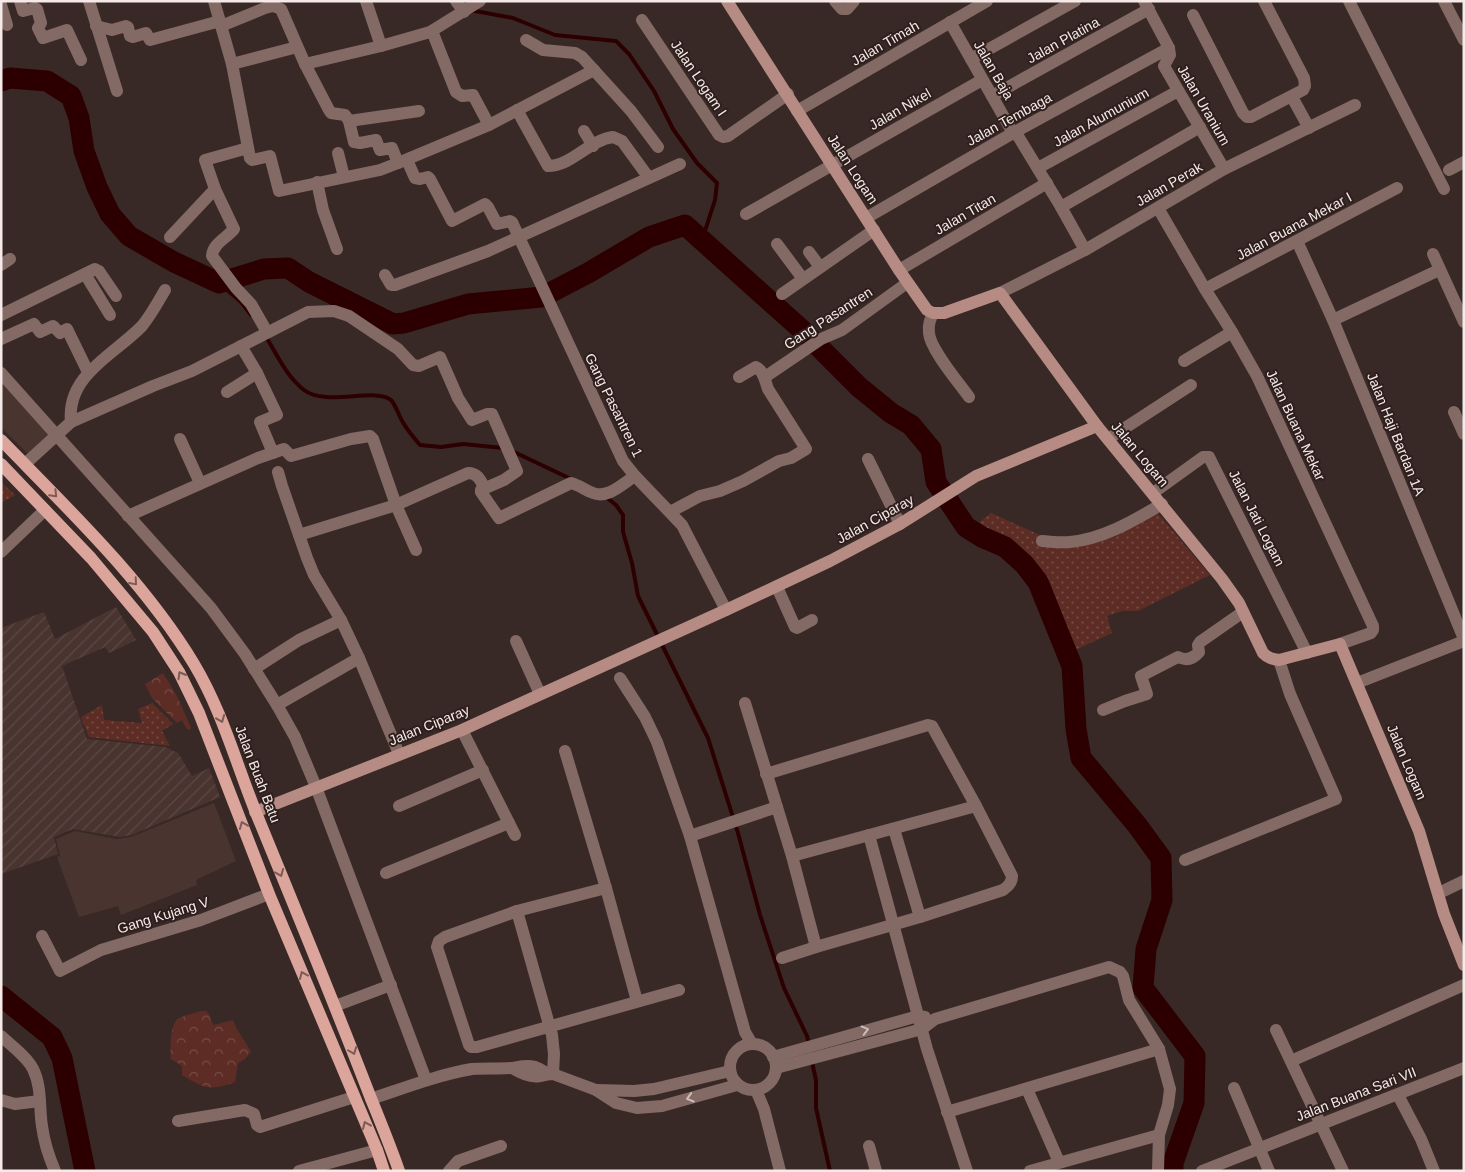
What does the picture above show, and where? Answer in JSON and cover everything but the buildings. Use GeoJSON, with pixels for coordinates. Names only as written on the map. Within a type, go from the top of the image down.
{"type":"FeatureCollection","features":[{"type":"Feature","properties":{"kind":"main road","name":"Jalan Buah Batu"},"geometry":{"type":"LineString","coordinates":[[1,440],[84,524],[152,602],[194,664],[215,704],[255,812],[335,1006],[399,1171]]}},
{"type":"Feature","properties":{"kind":"main road"},"geometry":{"type":"LineString","coordinates":[[1,464],[72,536],[153,632],[188,688],[269,894],[377,1150],[384,1171]]}},
{"type":"Feature","properties":{"kind":"main road"},"geometry":{"type":"LineString","coordinates":[[72,536],[82,531],[84,524]]}},
{"type":"Feature","properties":{"kind":"main road"},"geometry":{"type":"LineString","coordinates":[[91,558],[90,550],[95,545],[102,545]]}},
{"type":"Feature","properties":{"kind":"street"},"geometry":{"type":"LineString","coordinates":[[20,1],[23,11],[36,9],[41,23],[38,28],[43,38],[67,30],[81,60]]}},
{"type":"Feature","properties":{"kind":"street"},"geometry":{"type":"LineString","coordinates":[[88,1],[117,91]]}},
{"type":"Feature","properties":{"kind":"street"},"geometry":{"type":"LineString","coordinates":[[214,1],[232,64],[252,160],[271,157],[278,191],[380,170],[402,162],[489,125],[594,70]]}},
{"type":"Feature","properties":{"kind":"street"},"geometry":{"type":"LineString","coordinates":[[366,1],[381,46]]}},
{"type":"Feature","properties":{"kind":"street"},"geometry":{"type":"LineString","coordinates":[[456,1],[470,8]]}},
{"type":"Feature","properties":{"kind":"street","name":"Jalan Logam"},"geometry":{"type":"LineString","coordinates":[[727,1],[907,283],[927,310],[933,313]]}},
{"type":"Feature","properties":{"kind":"street"},"geometry":{"type":"LineString","coordinates":[[834,1],[842,9],[847,9],[854,1]]}},
{"type":"Feature","properties":{"kind":"street","name":"Jalan Timah"},"geometry":{"type":"LineString","coordinates":[[798,111],[987,1]]}},
{"type":"Feature","properties":{"kind":"street"},"geometry":{"type":"LineString","coordinates":[[971,59],[1075,1]]}},
{"type":"Feature","properties":{"kind":"street"},"geometry":{"type":"LineString","coordinates":[[1193,15],[1243,113],[1247,117],[1251,117],[1303,90],[1305,86],[1304,78],[1264,1]]}},
{"type":"Feature","properties":{"kind":"street"},"geometry":{"type":"LineString","coordinates":[[1349,1],[1444,189]]}},
{"type":"Feature","properties":{"kind":"street"},"geometry":{"type":"LineString","coordinates":[[1444,1],[1464,40]]}},
{"type":"Feature","properties":{"kind":"street"},"geometry":{"type":"LineString","coordinates":[[1,5],[7,25]]}},
{"type":"Feature","properties":{"kind":"street"},"geometry":{"type":"LineString","coordinates":[[1146,5],[1163,51]]}},
{"type":"Feature","properties":{"kind":"street","name":"Jalan Platina"},"geometry":{"type":"LineString","coordinates":[[992,96],[1146,5]]}},
{"type":"Feature","properties":{"kind":"street"},"geometry":{"type":"LineString","coordinates":[[96,26],[112,30],[126,26],[130,36],[133,37],[146,33],[150,40],[220,24],[265,8],[277,6],[283,12],[305,64],[331,113],[345,115],[349,121],[354,142],[376,140],[380,150],[392,148],[415,178],[428,177],[430,179],[452,220],[485,204],[488,206],[497,224],[512,222],[519,237]]}},
{"type":"Feature","properties":{"kind":"street"},"geometry":{"type":"LineString","coordinates":[[305,64],[381,46],[432,31],[470,8]]}},
{"type":"Feature","properties":{"kind":"street","name":"Jalan Logam I"},"geometry":{"type":"LineString","coordinates":[[642,20],[719,135],[723,137],[728,136],[788,94]]}},
{"type":"Feature","properties":{"kind":"street","name":"Jalan Baja"},"geometry":{"type":"LineString","coordinates":[[950,22],[1013,133],[1018,136],[1038,168],[1085,250]]}},
{"type":"Feature","properties":{"kind":"street"},"geometry":{"type":"LineString","coordinates":[[432,31],[456,92],[462,96],[473,95],[489,125]]}},
{"type":"Feature","properties":{"kind":"street"},"geometry":{"type":"LineString","coordinates":[[526,40],[543,50],[575,54],[582,57],[631,111],[658,147]]}},
{"type":"Feature","properties":{"kind":"street"},"geometry":{"type":"LineString","coordinates":[[232,64],[297,47]]}},
{"type":"Feature","properties":{"kind":"street","name":"Jalan Uranium"},"geometry":{"type":"LineString","coordinates":[[1163,51],[1164,66],[1224,170]]}},
{"type":"Feature","properties":{"kind":"street","name":"Jalan Tembaga"},"geometry":{"type":"LineString","coordinates":[[866,218],[1013,133],[1163,51]]}},
{"type":"Feature","properties":{"kind":"street","name":"Jalan Nikel"},"geometry":{"type":"LineString","coordinates":[[746,214],[982,80]]}},
{"type":"Feature","properties":{"kind":"street","name":"Jalan Alumunium"},"geometry":{"type":"LineString","coordinates":[[1038,168],[1178,91]]}},
{"type":"Feature","properties":{"kind":"street"},"geometry":{"type":"LineString","coordinates":[[1292,96],[1309,128]]}},
{"type":"Feature","properties":{"kind":"street","name":"Jalan Perak"},"geometry":{"type":"LineString","coordinates":[[1000,293],[1085,250],[1224,170],[1355,105]]}},
{"type":"Feature","properties":{"kind":"street"},"geometry":{"type":"LineString","coordinates":[[517,110],[548,166],[574,157],[610,138],[622,141],[649,178]]}},
{"type":"Feature","properties":{"kind":"street"},"geometry":{"type":"LineString","coordinates":[[349,121],[419,111]]}},
{"type":"Feature","properties":{"kind":"street"},"geometry":{"type":"LineString","coordinates":[[1061,207],[1200,127]]}},
{"type":"Feature","properties":{"kind":"street"},"geometry":{"type":"LineString","coordinates":[[584,131],[593,146]]}},
{"type":"Feature","properties":{"kind":"street"},"geometry":{"type":"LineString","coordinates":[[248,148],[205,160],[215,189],[234,228],[212,251],[212,256],[236,288],[251,304],[265,333]]}},
{"type":"Feature","properties":{"kind":"street"},"geometry":{"type":"LineString","coordinates":[[338,153],[344,177]]}},
{"type":"Feature","properties":{"kind":"street"},"geometry":{"type":"LineString","coordinates":[[1449,170],[1464,162]]}},
{"type":"Feature","properties":{"kind":"street"},"geometry":{"type":"LineString","coordinates":[[385,275],[391,285],[395,285],[488,251],[680,164]]}},
{"type":"Feature","properties":{"kind":"street"},"geometry":{"type":"LineString","coordinates":[[317,182],[323,210],[337,249]]}},
{"type":"Feature","properties":{"kind":"street","name":"Jalan Titan"},"geometry":{"type":"LineString","coordinates":[[899,270],[1047,183]]}},
{"type":"Feature","properties":{"kind":"street","name":"Jalan Buana Mekar I"},"geometry":{"type":"LineString","coordinates":[[1204,289],[1397,188]]}},
{"type":"Feature","properties":{"kind":"street"},"geometry":{"type":"LineString","coordinates":[[170,237],[215,189]]}},
{"type":"Feature","properties":{"kind":"street","name":"Jalan Buana Mekar"},"geometry":{"type":"LineString","coordinates":[[1158,208],[1257,376],[1373,626],[1371,633],[1340,644]]}},
{"type":"Feature","properties":{"kind":"street"},"geometry":{"type":"LineString","coordinates":[[782,294],[874,230]]}},
{"type":"Feature","properties":{"kind":"street","name":"Gang Pasantren 1"},"geometry":{"type":"LineString","coordinates":[[519,237],[622,461],[634,476],[682,525],[726,610]]}},
{"type":"Feature","properties":{"kind":"street","name":"Jalan Haji Bardan 1A"},"geometry":{"type":"LineString","coordinates":[[1297,241],[1333,320],[1464,640]]}},
{"type":"Feature","properties":{"kind":"street"},"geometry":{"type":"LineString","coordinates":[[777,244],[803,280]]}},
{"type":"Feature","properties":{"kind":"street"},"geometry":{"type":"LineString","coordinates":[[809,252],[820,267]]}},
{"type":"Feature","properties":{"kind":"street"},"geometry":{"type":"LineString","coordinates":[[1433,254],[1464,322]]}},
{"type":"Feature","properties":{"kind":"street"},"geometry":{"type":"LineString","coordinates":[[1,315],[95,269],[116,296]]}},
{"type":"Feature","properties":{"kind":"street"},"geometry":{"type":"LineString","coordinates":[[1333,320],[1439,270]]}},
{"type":"Feature","properties":{"kind":"street"},"geometry":{"type":"LineString","coordinates":[[85,274],[110,315]]}},
{"type":"Feature","properties":{"kind":"street","name":"Gang Pasantren"},"geometry":{"type":"LineString","coordinates":[[765,377],[815,343],[842,330],[907,283]]}},
{"type":"Feature","properties":{"kind":"street"},"geometry":{"type":"LineString","coordinates":[[71,422],[70,410],[72,402],[88,372],[125,342],[142,325],[165,290]]}},
{"type":"Feature","properties":{"kind":"street"},"geometry":{"type":"LineString","coordinates":[[969,398],[932,344],[928,334],[929,322],[933,313],[938,314],[960,308],[1000,293]]}},
{"type":"Feature","properties":{"kind":"street","name":"Jalan Logam"},"geometry":{"type":"LineString","coordinates":[[1000,293],[1097,426],[1222,579],[1243,612],[1263,653],[1270,659],[1280,660]]}},
{"type":"Feature","properties":{"kind":"street"},"geometry":{"type":"LineString","coordinates":[[25,464],[71,422],[192,371],[308,312],[334,311],[349,316],[368,328],[398,349],[413,365],[419,366],[440,357],[458,398],[470,418],[472,420],[492,414],[517,472],[481,490]]}},
{"type":"Feature","properties":{"kind":"street"},"geometry":{"type":"LineString","coordinates":[[1,339],[34,324],[40,332],[53,326],[60,333],[68,330],[88,372]]}},
{"type":"Feature","properties":{"kind":"street"},"geometry":{"type":"LineString","coordinates":[[1184,361],[1232,332]]}},
{"type":"Feature","properties":{"kind":"street"},"geometry":{"type":"LineString","coordinates":[[241,346],[257,373],[277,415],[260,422],[273,453]]}},
{"type":"Feature","properties":{"kind":"street"},"geometry":{"type":"LineString","coordinates":[[670,512],[700,496],[720,490],[791,458],[806,449],[768,388],[765,377],[757,366],[739,377]]}},
{"type":"Feature","properties":{"kind":"street"},"geometry":{"type":"LineString","coordinates":[[1,373],[211,608],[245,654],[277,705],[300,748],[316,787],[426,1080]]}},
{"type":"Feature","properties":{"kind":"street"},"geometry":{"type":"LineString","coordinates":[[227,392],[257,373]]}},
{"type":"Feature","properties":{"kind":"street"},"geometry":{"type":"LineString","coordinates":[[1108,439],[1191,385]]}},
{"type":"Feature","properties":{"kind":"street"},"geometry":{"type":"LineString","coordinates":[[1454,412],[1464,434]]}},
{"type":"Feature","properties":{"kind":"street","name":"Jalan Ciparay"},"geometry":{"type":"LineString","coordinates":[[255,812],[462,730],[726,610],[776,587],[900,524],[953,490],[994,467],[1097,426]]}},
{"type":"Feature","properties":{"kind":"street"},"geometry":{"type":"LineString","coordinates":[[128,516],[200,483],[284,449],[291,456],[367,436],[371,437],[396,505],[416,550]]}},
{"type":"Feature","properties":{"kind":"street"},"geometry":{"type":"LineString","coordinates":[[180,439],[200,483]]}},
{"type":"Feature","properties":{"kind":"street","name":"Jalan Jati Logam"},"geometry":{"type":"LineString","coordinates":[[1153,493],[1203,457],[1209,457],[1307,653]]}},
{"type":"Feature","properties":{"kind":"street"},"geometry":{"type":"LineString","coordinates":[[868,459],[900,524]]}},
{"type":"Feature","properties":{"kind":"street"},"geometry":{"type":"LineString","coordinates":[[278,472],[314,575],[341,620],[399,754]]}},
{"type":"Feature","properties":{"kind":"street"},"geometry":{"type":"LineString","coordinates":[[299,535],[396,505],[468,473],[479,477],[484,487],[481,490]]}},
{"type":"Feature","properties":{"kind":"street"},"geometry":{"type":"LineString","coordinates":[[481,490],[499,518],[571,483],[593,493],[605,495],[634,476]]}},
{"type":"Feature","properties":{"kind":"street"},"geometry":{"type":"LineString","coordinates":[[1042,541],[1070,542],[1106,533],[1122,527],[1162,504]]}},
{"type":"Feature","properties":{"kind":"street"},"geometry":{"type":"LineString","coordinates":[[1,552],[45,510]]}},
{"type":"Feature","properties":{"kind":"street"},"geometry":{"type":"LineString","coordinates":[[776,587],[794,627],[797,628],[812,620]]}},
{"type":"Feature","properties":{"kind":"street"},"geometry":{"type":"LineString","coordinates":[[1103,710],[1147,694],[1141,676],[1178,656],[1187,660],[1198,654],[1200,642],[1243,612]]}},
{"type":"Feature","properties":{"kind":"street"},"geometry":{"type":"LineString","coordinates":[[254,669],[299,640],[341,620]]}},
{"type":"Feature","properties":{"kind":"street"},"geometry":{"type":"LineString","coordinates":[[1357,683],[1464,640]]}},
{"type":"Feature","properties":{"kind":"street"},"geometry":{"type":"LineString","coordinates":[[516,641],[540,694]]}},
{"type":"Feature","properties":{"kind":"street"},"geometry":{"type":"LineString","coordinates":[[1185,860],[1336,799],[1290,694],[1280,660],[1340,644]]}},
{"type":"Feature","properties":{"kind":"street","name":"Jalan Logam"},"geometry":{"type":"LineString","coordinates":[[1340,644],[1419,831],[1450,930],[1464,964]]}},
{"type":"Feature","properties":{"kind":"street"},"geometry":{"type":"LineString","coordinates":[[277,705],[359,658]]}},
{"type":"Feature","properties":{"kind":"street"},"geometry":{"type":"LineString","coordinates":[[620,678],[645,717],[657,742],[690,836],[748,1045]]}},
{"type":"Feature","properties":{"kind":"street"},"geometry":{"type":"LineString","coordinates":[[745,703],[792,856],[816,947]]}},
{"type":"Feature","properties":{"kind":"street"},"geometry":{"type":"LineString","coordinates":[[766,774],[928,725],[932,726],[1012,876],[1010,884],[1003,890],[920,918],[893,924],[782,958]]}},
{"type":"Feature","properties":{"kind":"street"},"geometry":{"type":"LineString","coordinates":[[462,730],[515,835]]}},
{"type":"Feature","properties":{"kind":"street"},"geometry":{"type":"LineString","coordinates":[[565,751],[637,1001]]}},
{"type":"Feature","properties":{"kind":"street"},"geometry":{"type":"LineString","coordinates":[[399,806],[483,770]]}},
{"type":"Feature","properties":{"kind":"street"},"geometry":{"type":"LineString","coordinates":[[792,856],[976,806]]}},
{"type":"Feature","properties":{"kind":"street"},"geometry":{"type":"LineString","coordinates":[[690,836],[777,807]]}},
{"type":"Feature","properties":{"kind":"street"},"geometry":{"type":"LineString","coordinates":[[386,873],[509,823]]}},
{"type":"Feature","properties":{"kind":"street"},"geometry":{"type":"LineString","coordinates":[[894,829],[920,918]]}},
{"type":"Feature","properties":{"kind":"street"},"geometry":{"type":"LineString","coordinates":[[869,835],[918,1016],[967,1171]]}},
{"type":"Feature","properties":{"kind":"street"},"geometry":{"type":"LineString","coordinates":[[1439,893],[1464,881]]}},
{"type":"Feature","properties":{"kind":"street"},"geometry":{"type":"LineString","coordinates":[[606,888],[517,911],[445,937],[440,941],[437,946],[468,1044],[472,1048],[477,1047],[678,990]]}},
{"type":"Feature","properties":{"kind":"street","name":"Gang Kujang V"},"geometry":{"type":"LineString","coordinates":[[42,936],[60,971],[101,950],[201,920],[269,894]]}},
{"type":"Feature","properties":{"kind":"street"},"geometry":{"type":"LineString","coordinates":[[517,911],[550,1026],[554,1054],[545,1073]]}},
{"type":"Feature","properties":{"kind":"street"},"geometry":{"type":"LineString","coordinates":[[775,1062],[804,1061],[922,1029],[934,1019],[1108,966],[1120,972],[1123,976],[1129,1000],[1159,1049],[1170,1088],[1168,1105],[1159,1135],[1158,1171]]}},
{"type":"Feature","properties":{"kind":"street"},"geometry":{"type":"LineString","coordinates":[[1291,1061],[1464,985]]}},
{"type":"Feature","properties":{"kind":"street"},"geometry":{"type":"LineString","coordinates":[[335,1006],[391,986]]}},
{"type":"Feature","properties":{"kind":"street"},"geometry":{"type":"LineString","coordinates":[[775,1062],[801,1048],[818,1043],[918,1016],[934,1019]]}},
{"type":"Feature","properties":{"kind":"street"},"geometry":{"type":"LineString","coordinates":[[1276,1030],[1343,1171]]}},
{"type":"Feature","properties":{"kind":"street"},"geometry":{"type":"LineString","coordinates":[[1,1036],[14,1047],[33,1069],[38,1086],[42,1128],[49,1157],[55,1171]]}},
{"type":"Feature","properties":{"kind":"street"},"geometry":{"type":"LineString","coordinates":[[748,1045],[761,1045],[768,1049],[775,1062],[774,1076],[770,1083],[760,1089],[744,1089],[737,1085],[730,1072],[733,1056],[738,1050],[748,1045]]}},
{"type":"Feature","properties":{"kind":"street"},"geometry":{"type":"LineString","coordinates":[[947,1112],[1159,1049]]}},
{"type":"Feature","properties":{"kind":"street","name":"Jalan Buana Sari VII"},"geometry":{"type":"LineString","coordinates":[[1202,1171],[1464,1068]]}},
{"type":"Feature","properties":{"kind":"street"},"geometry":{"type":"LineString","coordinates":[[371,1099],[439,1076],[474,1069],[519,1069],[545,1073],[596,1090],[616,1103],[637,1108],[662,1106],[737,1085]]}},
{"type":"Feature","properties":{"kind":"street"},"geometry":{"type":"LineString","coordinates":[[596,1090],[654,1089],[730,1072]]}},
{"type":"Feature","properties":{"kind":"street"},"geometry":{"type":"LineString","coordinates":[[1234,1088],[1269,1171]]}},
{"type":"Feature","properties":{"kind":"street"},"geometry":{"type":"LineString","coordinates":[[760,1089],[780,1171]]}},
{"type":"Feature","properties":{"kind":"street"},"geometry":{"type":"LineString","coordinates":[[1027,1089],[1059,1162]]}},
{"type":"Feature","properties":{"kind":"street"},"geometry":{"type":"LineString","coordinates":[[1398,1095],[1434,1171]]}},
{"type":"Feature","properties":{"kind":"street"},"geometry":{"type":"LineString","coordinates":[[178,1121],[245,1110],[254,1114],[257,1125],[260,1127],[354,1097]]}},
{"type":"Feature","properties":{"kind":"street"},"geometry":{"type":"LineString","coordinates":[[1,1100],[15,1104],[40,1102]]}},
{"type":"Feature","properties":{"kind":"street"},"geometry":{"type":"LineString","coordinates":[[1030,1171],[1159,1135]]}},
{"type":"Feature","properties":{"kind":"street"},"geometry":{"type":"LineString","coordinates":[[449,1171],[458,1161],[501,1146]]}},
{"type":"Feature","properties":{"kind":"street"},"geometry":{"type":"LineString","coordinates":[[870,1146],[876,1171]]}},
{"type":"Feature","properties":{"kind":"street"},"geometry":{"type":"LineString","coordinates":[[298,1171],[377,1150]]}},
{"type":"Feature","properties":{"kind":"shaded area"},"geometry":{"type":"Polygon","coordinates":[[[1,373],[53,435],[29,455],[1,427],[1,373]]]}},
{"type":"Feature","properties":{"kind":"shaded area"},"geometry":{"type":"Polygon","coordinates":[[[116,607],[136,640],[109,653],[105,647],[62,666],[87,739],[165,747],[178,753],[192,776],[209,768],[220,797],[132,835],[120,837],[73,829],[54,837],[58,854],[1,874],[1,628],[44,612],[55,639],[116,607]]]}},
{"type":"Feature","properties":{"kind":"shaded area"},"geometry":{"type":"Polygon","coordinates":[[[214,803],[236,861],[196,880],[197,885],[121,915],[118,906],[79,917],[57,857],[60,856],[56,839],[75,831],[116,839],[131,837],[214,803]]]}},
{"type":"Feature","properties":{"kind":"green space"},"geometry":{"type":"Polygon","coordinates":[[[1,482],[15,495],[1,503],[1,482]]]}},
{"type":"Feature","properties":{"kind":"green space"},"geometry":{"type":"Polygon","coordinates":[[[1155,510],[1210,575],[1138,611],[1122,611],[1107,616],[1112,633],[1075,650],[1049,602],[1031,562],[1000,540],[975,526],[991,513],[1042,536],[1081,539],[1155,510]]]}},
{"type":"Feature","properties":{"kind":"green space"},"geometry":{"type":"Polygon","coordinates":[[[163,673],[177,696],[191,728],[189,730],[182,720],[177,723],[152,698],[145,684],[163,673]]]}},
{"type":"Feature","properties":{"kind":"green space"},"geometry":{"type":"Polygon","coordinates":[[[152,703],[173,724],[162,731],[170,746],[89,737],[81,717],[102,705],[104,720],[142,723],[138,709],[152,703]]]}},
{"type":"Feature","properties":{"kind":"green space"},"geometry":{"type":"Polygon","coordinates":[[[200,1011],[208,1013],[214,1025],[233,1020],[251,1052],[238,1063],[235,1082],[219,1087],[202,1086],[182,1075],[182,1066],[171,1059],[171,1038],[175,1023],[182,1017],[200,1011]]]}},
{"type":"Feature","properties":{"kind":"waterway"},"geometry":{"type":"LineString","coordinates":[[470,10],[513,18],[555,35],[616,41],[629,54],[654,91],[673,129],[697,163],[717,183],[715,200],[702,240]]}},
{"type":"Feature","properties":{"kind":"waterway"},"geometry":{"type":"LineString","coordinates":[[1,81],[10,78],[47,81],[71,96],[79,118],[84,151],[97,187],[110,214],[129,236],[174,262],[219,283],[264,269],[288,268],[309,282],[393,324],[404,323],[468,304],[542,297],[588,273],[649,237],[685,225],[801,329],[859,387],[891,413],[911,425],[931,449],[936,482],[966,527],[982,537],[1005,547],[1024,564],[1038,582],[1072,666],[1076,729],[1081,758],[1137,825],[1161,858],[1162,900],[1146,949],[1143,988],[1195,1056],[1194,1103],[1173,1163],[1173,1171]]}},
{"type":"Feature","properties":{"kind":"waterway"},"geometry":{"type":"LineString","coordinates":[[219,283],[241,302],[251,315]]}},
{"type":"Feature","properties":{"kind":"waterway"},"geometry":{"type":"LineString","coordinates":[[266,337],[287,372],[304,390],[313,395],[325,397],[374,395],[391,400],[406,427],[420,445],[441,447],[463,444],[503,448]]}},
{"type":"Feature","properties":{"kind":"waterway"},"geometry":{"type":"LineString","coordinates":[[512,451],[571,479]]}},
{"type":"Feature","properties":{"kind":"waterway"},"geometry":{"type":"LineString","coordinates":[[606,497],[616,505],[623,515],[623,532],[632,563],[638,596],[708,738],[738,833],[760,915],[784,988],[807,1036],[809,1045]]}},
{"type":"Feature","properties":{"kind":"waterway"},"geometry":{"type":"LineString","coordinates":[[1,996],[52,1037],[62,1058],[85,1171]]}},
{"type":"Feature","properties":{"kind":"waterway"},"geometry":{"type":"LineString","coordinates":[[812,1062],[816,1080],[816,1108],[830,1171]]}}]}
